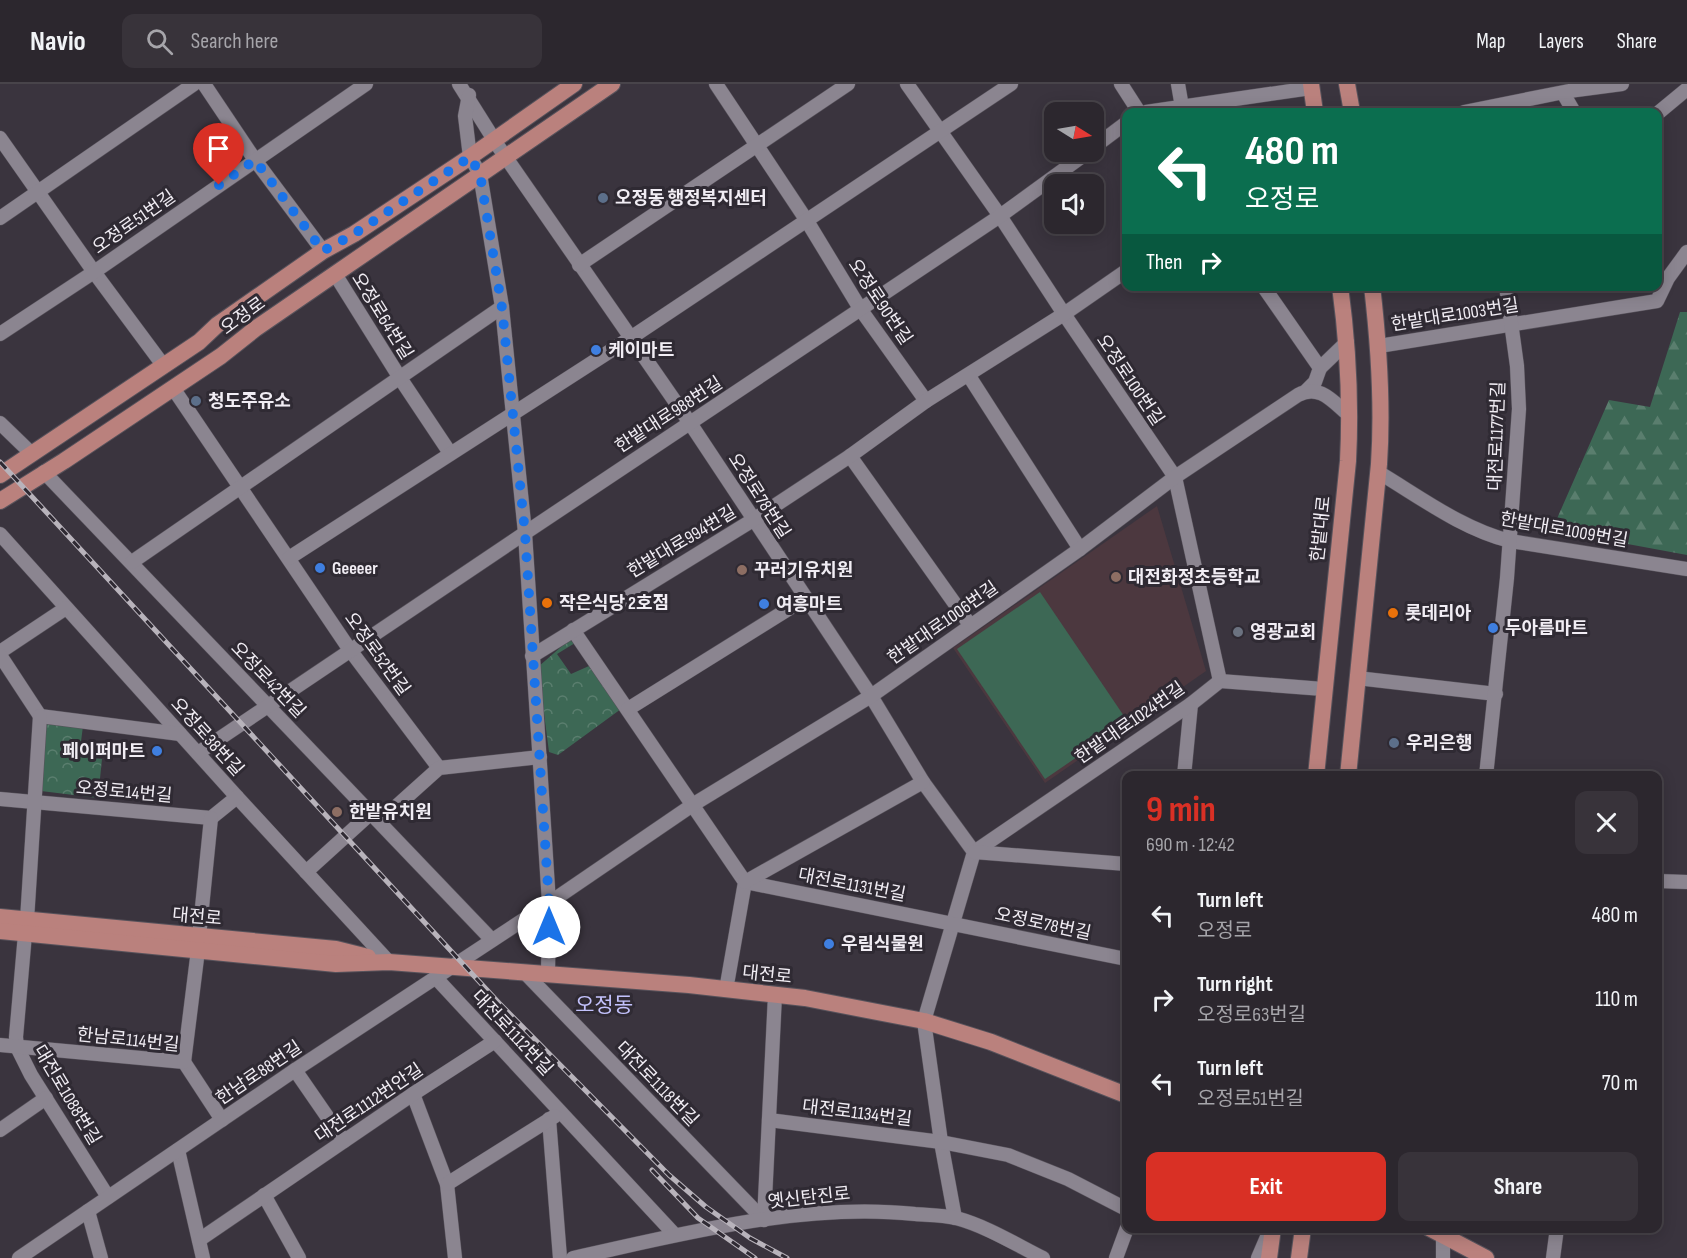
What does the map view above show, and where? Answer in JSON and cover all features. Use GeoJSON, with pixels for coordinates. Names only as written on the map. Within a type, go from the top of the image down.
{"type":"FeatureCollection","features":[{"type":"Feature","properties":{"kind":"main road","name":"오정로"},"geometry":{"type":"LineString","coordinates":[[0,475],[199,342],[217,325],[323,251],[354,234],[470,157],[574,84]]}},
{"type":"Feature","properties":{"kind":"main road","name":"오정로"},"geometry":{"type":"LineString","coordinates":[[0,501],[44,472],[64,462],[173,388],[612,84]]}},
{"type":"Feature","properties":{"kind":"main road"},"geometry":{"type":"LineString","coordinates":[[1347,84],[1351,108]]}},
{"type":"Feature","properties":{"kind":"main road"},"geometry":{"type":"LineString","coordinates":[[1311,86],[1314,108]]}},
{"type":"Feature","properties":{"kind":"main road","name":"한밭대로"},"geometry":{"type":"LineString","coordinates":[[1316,771],[1348,461],[1350,416],[1347,342],[1341,291]]}},
{"type":"Feature","properties":{"kind":"main road"},"geometry":{"type":"LineString","coordinates":[[1348,771],[1382,417],[1379,346],[1373,291]]}},
{"type":"Feature","properties":{"kind":"main road","name":"대전로"},"geometry":{"type":"LineString","coordinates":[[0,917],[26,927]]}},
{"type":"Feature","properties":{"kind":"main road","name":"대전로"},"geometry":{"type":"LineString","coordinates":[[0,931],[26,927],[199,944],[336,949],[389,962],[726,990],[833,1003],[924,1021],[992,1042],[1122,1093]]}},
{"type":"Feature","properties":{"kind":"main road"},"geometry":{"type":"LineString","coordinates":[[1269,1258],[1272,1233]]}},
{"type":"Feature","properties":{"kind":"main road"},"geometry":{"type":"LineString","coordinates":[[1299,1258],[1302,1233]]}},
{"type":"Feature","properties":{"kind":"main road"},"geometry":{"type":"LineString","coordinates":[[1442,1233],[1486,1258]]}},
{"type":"Feature","properties":{"kind":"street"},"geometry":{"type":"LineString","coordinates":[[0,218],[194,84]]}},
{"type":"Feature","properties":{"kind":"street"},"geometry":{"type":"LineString","coordinates":[[204,84],[255,160],[323,251]]}},
{"type":"Feature","properties":{"kind":"street","name":"오정로51번길"},"geometry":{"type":"LineString","coordinates":[[94,272],[366,84]]}},
{"type":"Feature","properties":{"kind":"street"},"geometry":{"type":"LineString","coordinates":[[459,84],[468,91],[505,157]]}},
{"type":"Feature","properties":{"kind":"street","name":"오정로90번길"},"geometry":{"type":"LineString","coordinates":[[716,84],[807,221],[861,310],[926,401]]}},
{"type":"Feature","properties":{"kind":"street"},"geometry":{"type":"LineString","coordinates":[[579,265],[848,84]]}},
{"type":"Feature","properties":{"kind":"street","name":"오정로100번길"},"geometry":{"type":"LineString","coordinates":[[907,84],[1000,216],[1175,477],[1220,681]]}},
{"type":"Feature","properties":{"kind":"street"},"geometry":{"type":"LineString","coordinates":[[289,558],[632,337],[1011,84]]}},
{"type":"Feature","properties":{"kind":"street"},"geometry":{"type":"LineString","coordinates":[[1121,84],[1136,108]]}},
{"type":"Feature","properties":{"kind":"street"},"geometry":{"type":"LineString","coordinates":[[1178,84],[1182,106]]}},
{"type":"Feature","properties":{"kind":"street"},"geometry":{"type":"LineString","coordinates":[[1496,108],[1563,93],[1622,84]]}},
{"type":"Feature","properties":{"kind":"street"},"geometry":{"type":"LineString","coordinates":[[1170,108],[1311,86]]}},
{"type":"Feature","properties":{"kind":"street"},"geometry":{"type":"LineString","coordinates":[[1662,110],[1687,89]]}},
{"type":"Feature","properties":{"kind":"street"},"geometry":{"type":"LineString","coordinates":[[468,91],[465,117],[470,157],[480,174],[502,308],[525,533],[549,903],[548,974]]}},
{"type":"Feature","properties":{"kind":"street"},"geometry":{"type":"LineString","coordinates":[[1563,93],[1572,108]]}},
{"type":"Feature","properties":{"kind":"street"},"geometry":{"type":"LineString","coordinates":[[1104,140],[1122,126]]}},
{"type":"Feature","properties":{"kind":"street","name":"오정로51번길"},"geometry":{"type":"LineString","coordinates":[[0,138],[94,272],[163,365]]}},
{"type":"Feature","properties":{"kind":"street","name":"오정로78번길"},"geometry":{"type":"LineString","coordinates":[[505,157],[632,337],[871,696],[923,782],[974,852]]}},
{"type":"Feature","properties":{"kind":"street","name":"한밭대로988번길"},"geometry":{"type":"LineString","coordinates":[[198,753],[861,310],[1000,216],[1074,162]]}},
{"type":"Feature","properties":{"kind":"street","name":"한밭대로1003번길"},"geometry":{"type":"LineString","coordinates":[[1662,291],[1687,252]]}},
{"type":"Feature","properties":{"kind":"street"},"geometry":{"type":"LineString","coordinates":[[0,334],[94,272]]}},
{"type":"Feature","properties":{"kind":"street","name":"오정로64번길"},"geometry":{"type":"LineString","coordinates":[[335,274],[450,453]]}},
{"type":"Feature","properties":{"kind":"street","name":"한밭대로994번길"},"geometry":{"type":"LineString","coordinates":[[532,656],[753,520],[850,456],[926,401],[969,376],[1122,274]]}},
{"type":"Feature","properties":{"kind":"street"},"geometry":{"type":"LineString","coordinates":[[1266,291],[1320,368]]}},
{"type":"Feature","properties":{"kind":"street","name":"대전로1177번길"},"geometry":{"type":"LineString","coordinates":[[1487,771],[1510,541],[1519,409],[1517,366],[1507,291]]}},
{"type":"Feature","properties":{"kind":"street","name":"한밭대로1003번길"},"geometry":{"type":"LineString","coordinates":[[1379,346],[1657,301],[1662,291]]}},
{"type":"Feature","properties":{"kind":"street","name":"오정로64번길"},"geometry":{"type":"LineString","coordinates":[[400,378],[502,308]]}},
{"type":"Feature","properties":{"kind":"street"},"geometry":{"type":"LineString","coordinates":[[1306,391],[1314,382],[1320,368],[1347,342]]}},
{"type":"Feature","properties":{"kind":"street"},"geometry":{"type":"LineString","coordinates":[[969,376],[1080,549]]}},
{"type":"Feature","properties":{"kind":"street"},"geometry":{"type":"LineString","coordinates":[[132,562],[400,378]]}},
{"type":"Feature","properties":{"kind":"street","name":"오정로52번길"},"geometry":{"type":"LineString","coordinates":[[173,388],[350,650],[439,768]]}},
{"type":"Feature","properties":{"kind":"street"},"geometry":{"type":"LineString","coordinates":[[1306,391],[1313,390],[1324,394],[1350,416]]}},
{"type":"Feature","properties":{"kind":"street","name":"한밭대로1006번길"},"geometry":{"type":"LineString","coordinates":[[492,939],[694,804],[871,696],[1080,549],[1175,477],[1306,391]]}},
{"type":"Feature","properties":{"kind":"street"},"geometry":{"type":"LineString","coordinates":[[0,423],[31,453]]}},
{"type":"Feature","properties":{"kind":"street"},"geometry":{"type":"LineString","coordinates":[[850,456],[970,625]]}},
{"type":"Feature","properties":{"kind":"street","name":"오정로42번길"},"geometry":{"type":"LineString","coordinates":[[44,472],[492,939]]}},
{"type":"Feature","properties":{"kind":"street","name":"한밭대로1009번길"},"geometry":{"type":"LineString","coordinates":[[1378,472],[1472,528],[1510,541],[1687,569]]}},
{"type":"Feature","properties":{"kind":"street","name":"오정로38번길"},"geometry":{"type":"LineString","coordinates":[[0,534],[389,962]]}},
{"type":"Feature","properties":{"kind":"street"},"geometry":{"type":"LineString","coordinates":[[628,709],[806,598]]}},
{"type":"Feature","properties":{"kind":"street"},"geometry":{"type":"LineString","coordinates":[[66,608],[0,653],[40,716],[180,734]]}},
{"type":"Feature","properties":{"kind":"street"},"geometry":{"type":"LineString","coordinates":[[573,630],[694,804],[745,882],[726,990]]}},
{"type":"Feature","properties":{"kind":"street"},"geometry":{"type":"LineString","coordinates":[[1357,678],[1496,694]]}},
{"type":"Feature","properties":{"kind":"street"},"geometry":{"type":"LineString","coordinates":[[1220,681],[1323,689]]}},
{"type":"Feature","properties":{"kind":"street","name":"한밭대로1024번길"},"geometry":{"type":"LineString","coordinates":[[974,852],[1191,704],[1220,681]]}},
{"type":"Feature","properties":{"kind":"street"},"geometry":{"type":"LineString","coordinates":[[1184,771],[1191,704]]}},
{"type":"Feature","properties":{"kind":"street","name":"대전로1088번길"},"geometry":{"type":"LineString","coordinates":[[40,716],[17,1047],[31,1075],[108,1197]]}},
{"type":"Feature","properties":{"kind":"street"},"geometry":{"type":"LineString","coordinates":[[306,872],[439,768],[540,757]]}},
{"type":"Feature","properties":{"kind":"street","name":"대전로1131번길"},"geometry":{"type":"LineString","coordinates":[[745,882],[923,782]]}},
{"type":"Feature","properties":{"kind":"street"},"geometry":{"type":"LineString","coordinates":[[184,1062],[199,944],[211,818],[237,796]]}},
{"type":"Feature","properties":{"kind":"street","name":"오정로14번길"},"geometry":{"type":"LineString","coordinates":[[0,799],[211,818]]}},
{"type":"Feature","properties":{"kind":"street"},"geometry":{"type":"LineString","coordinates":[[955,1218],[941,1142],[924,1021],[974,852],[1122,864]]}},
{"type":"Feature","properties":{"kind":"street"},"geometry":{"type":"LineString","coordinates":[[1662,881],[1687,882]]}},
{"type":"Feature","properties":{"kind":"street","name":"대전로1131번길"},"geometry":{"type":"LineString","coordinates":[[745,882],[952,923]]}},
{"type":"Feature","properties":{"kind":"street","name":"오정로78번길"},"geometry":{"type":"LineString","coordinates":[[952,923],[1122,958]]}},
{"type":"Feature","properties":{"kind":"street","name":"한남로88번길"},"geometry":{"type":"LineString","coordinates":[[19,1258],[492,939]]}},
{"type":"Feature","properties":{"kind":"street","name":"대전로1118번길"},"geometry":{"type":"LineString","coordinates":[[525,973],[764,1220]]}},
{"type":"Feature","properties":{"kind":"street","name":"대전로1112번길"},"geometry":{"type":"LineString","coordinates":[[436,978],[495,1041],[555,1116],[675,1236]]}},
{"type":"Feature","properties":{"kind":"street"},"geometry":{"type":"LineString","coordinates":[[764,1220],[775,995]]}},
{"type":"Feature","properties":{"kind":"street","name":"대전로1112번안길"},"geometry":{"type":"LineString","coordinates":[[199,1240],[495,1041]]}},
{"type":"Feature","properties":{"kind":"street","name":"한남로114번길"},"geometry":{"type":"LineString","coordinates":[[0,1045],[184,1062],[222,1120]]}},
{"type":"Feature","properties":{"kind":"street"},"geometry":{"type":"LineString","coordinates":[[295,1070],[344,1141]]}},
{"type":"Feature","properties":{"kind":"street"},"geometry":{"type":"LineString","coordinates":[[413,1094],[447,1184],[455,1258]]}},
{"type":"Feature","properties":{"kind":"street"},"geometry":{"type":"LineString","coordinates":[[0,1130],[46,1098]]}},
{"type":"Feature","properties":{"kind":"street"},"geometry":{"type":"LineString","coordinates":[[447,1184],[555,1116]]}},
{"type":"Feature","properties":{"kind":"street"},"geometry":{"type":"LineString","coordinates":[[555,1116],[560,1258]]}},
{"type":"Feature","properties":{"kind":"street","name":"대전로1134번길"},"geometry":{"type":"LineString","coordinates":[[769,1120],[941,1142],[1008,1155],[1068,1179],[1122,1207]]}},
{"type":"Feature","properties":{"kind":"street"},"geometry":{"type":"LineString","coordinates":[[178,1150],[203,1258]]}},
{"type":"Feature","properties":{"kind":"street"},"geometry":{"type":"LineString","coordinates":[[264,1195],[299,1258]]}},
{"type":"Feature","properties":{"kind":"street","name":"옛신탄진로"},"geometry":{"type":"LineString","coordinates":[[573,1258],[764,1220],[854,1210],[955,1218],[995,1234],[1043,1258]]}},
{"type":"Feature","properties":{"kind":"street"},"geometry":{"type":"LineString","coordinates":[[88,1211],[101,1258]]}},
{"type":"Feature","properties":{"kind":"street"},"geometry":{"type":"LineString","coordinates":[[1116,1258],[1125,1233]]}},
{"type":"Feature","properties":{"kind":"street"},"geometry":{"type":"LineString","coordinates":[[1258,1258],[1270,1233]]}},
{"type":"Feature","properties":{"kind":"street"},"geometry":{"type":"LineString","coordinates":[[1438,1233],[1443,1258]]}},
{"type":"Feature","properties":{"kind":"street"},"geometry":{"type":"LineString","coordinates":[[1553,1258],[1556,1233]]}},
{"type":"Feature","properties":{"kind":"shaded area","name":"대전화정초등학교"},"geometry":{"type":"Polygon","coordinates":[[[1157,506],[1206,671],[1045,783],[953,648],[1157,506]]]}},
{"type":"Feature","properties":{"kind":"green space"},"geometry":{"type":"Polygon","coordinates":[[[1680,312],[1687,312],[1687,555],[1552,530],[1609,400],[1650,407],[1680,312]]]}},
{"type":"Feature","properties":{"kind":"green space"},"geometry":{"type":"Polygon","coordinates":[[[1040,592],[1128,722],[1045,779],[957,649],[1040,592]]]}},
{"type":"Feature","properties":{"kind":"green space"},"geometry":{"type":"Polygon","coordinates":[[[569,640],[575,643],[557,654],[571,674],[589,666],[621,709],[558,755],[549,752],[538,667],[569,640]]]}},
{"type":"Feature","properties":{"kind":"green space"},"geometry":{"type":"Polygon","coordinates":[[[56,722],[83,726],[79,757],[102,759],[98,798],[41,791],[43,724],[56,722]]]}},
{"type":"Feature","properties":{"kind":"railway"},"geometry":{"type":"LineString","coordinates":[[0,462],[499,1003],[669,1175],[706,1207],[750,1238],[787,1258]]}},
{"type":"Feature","properties":{"kind":"railway"},"geometry":{"type":"LineString","coordinates":[[652,1170],[698,1218],[755,1258]]}},
{"type":"Feature","properties":{"kind":"place","name":"오정동 행정복지센터"},"geometry":{"type":"Point","coordinates":[603,198]}},
{"type":"Feature","properties":{"kind":"place","name":"케이마트"},"geometry":{"type":"Point","coordinates":[596,350]}},
{"type":"Feature","properties":{"kind":"place","name":"청도주유소"},"geometry":{"type":"Point","coordinates":[196,401]}},
{"type":"Feature","properties":{"kind":"place","name":"Geeeer"},"geometry":{"type":"Point","coordinates":[320,568]}},
{"type":"Feature","properties":{"kind":"place","name":"꾸러기유치원"},"geometry":{"type":"Point","coordinates":[742,570]}},
{"type":"Feature","properties":{"kind":"place","name":"대전화정초등학교"},"geometry":{"type":"Point","coordinates":[1116,577]}},
{"type":"Feature","properties":{"kind":"place","name":"작은식당 2호점"},"geometry":{"type":"Point","coordinates":[547,603]}},
{"type":"Feature","properties":{"kind":"place","name":"여흥마트"},"geometry":{"type":"Point","coordinates":[764,604]}},
{"type":"Feature","properties":{"kind":"place","name":"롯데리아"},"geometry":{"type":"Point","coordinates":[1393,613]}},
{"type":"Feature","properties":{"kind":"place","name":"두아름마트"},"geometry":{"type":"Point","coordinates":[1493,628]}},
{"type":"Feature","properties":{"kind":"place","name":"영광교회"},"geometry":{"type":"Point","coordinates":[1238,632]}},
{"type":"Feature","properties":{"kind":"place","name":"우리은행"},"geometry":{"type":"Point","coordinates":[1394,743]}},
{"type":"Feature","properties":{"kind":"place","name":"페이퍼마트"},"geometry":{"type":"Point","coordinates":[157,751]}},
{"type":"Feature","properties":{"kind":"place","name":"한밭유치원"},"geometry":{"type":"Point","coordinates":[337,812]}},
{"type":"Feature","properties":{"kind":"place","name":"우림식물원"},"geometry":{"type":"Point","coordinates":[829,944]}},
{"type":"Feature","properties":{"kind":"district","name":"오정동"},"geometry":{"type":"Point","coordinates":[604,1005]}},
{"type":"Feature","properties":{"kind":"route"},"geometry":{"type":"LineString","coordinates":[[219,185],[255,160],[323,251],[354,234],[470,157],[480,174],[502,308],[525,533],[549,927]]}}]}
